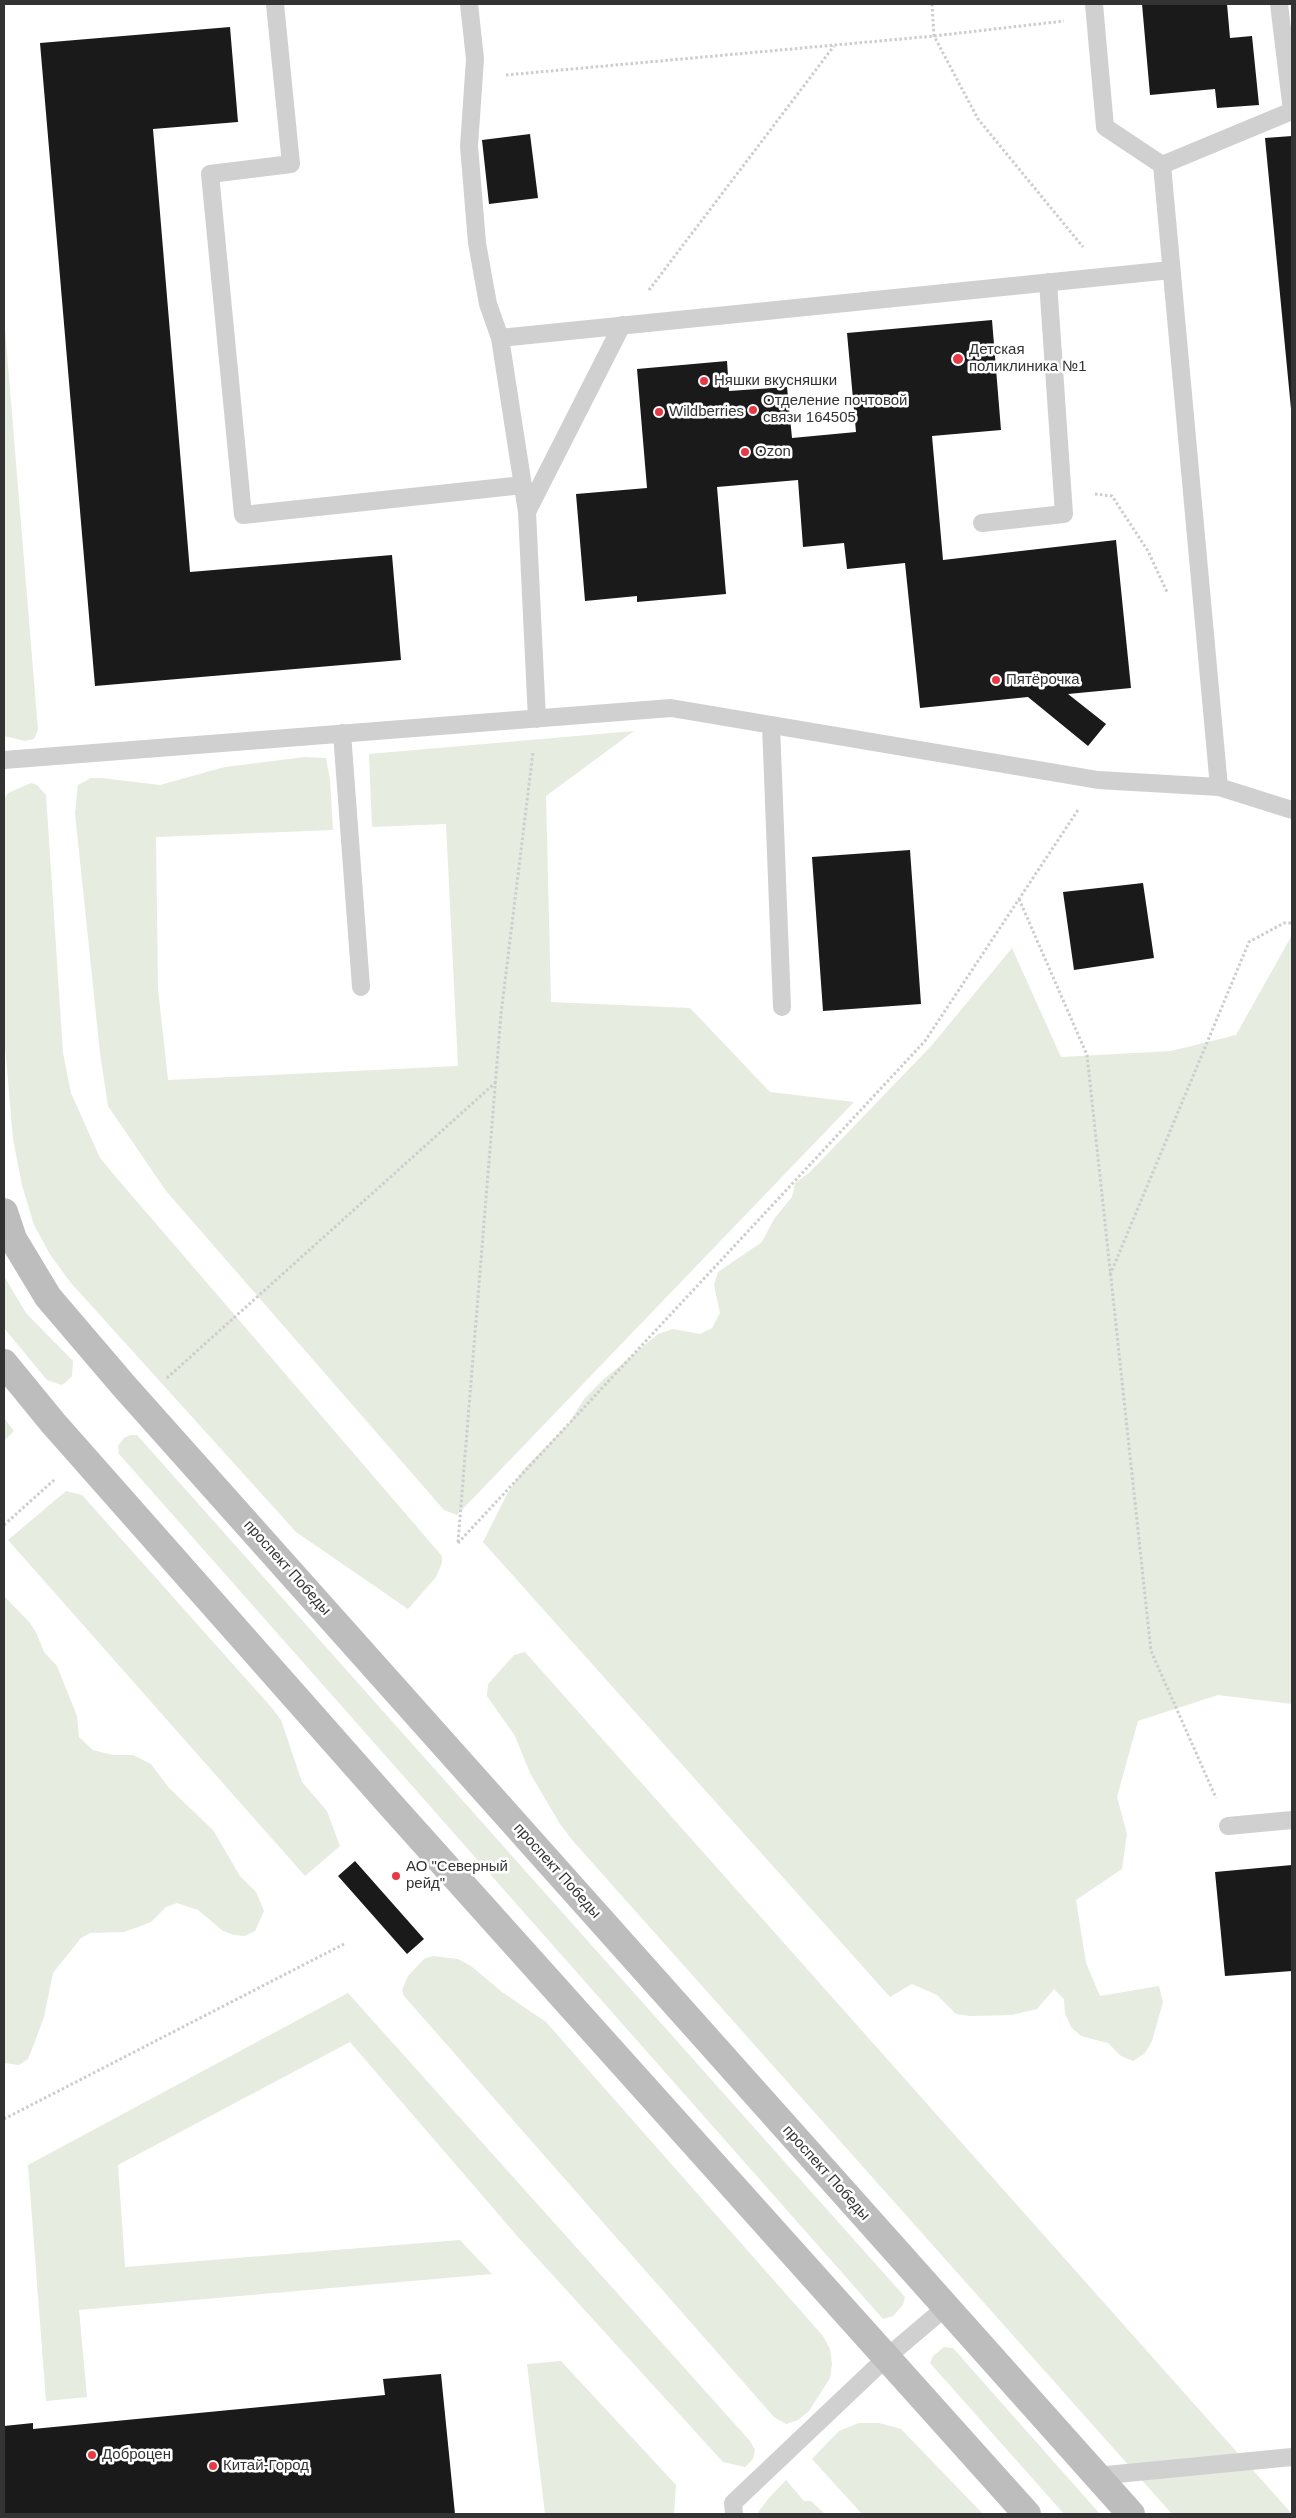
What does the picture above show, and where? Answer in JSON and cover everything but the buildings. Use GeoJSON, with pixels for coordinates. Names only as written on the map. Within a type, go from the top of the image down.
{"type":"FeatureCollection","features":[{"type":"Feature","properties":{"kind":"main road","name":"проспект Победы"},"geometry":{"type":"LineString","coordinates":[[4,1212],[13,1239],[48,1297],[124,1386],[1131,2514]]}},
{"type":"Feature","properties":{"kind":"main road"},"geometry":{"type":"LineString","coordinates":[[4,1363],[54,1424],[383,1796],[1027,2514]]}},
{"type":"Feature","properties":{"kind":"lane"},"geometry":{"type":"LineString","coordinates":[[275,4],[291,164],[210,174],[243,515],[523,485]]}},
{"type":"Feature","properties":{"kind":"lane"},"geometry":{"type":"LineString","coordinates":[[469,4],[475,59],[469,146],[476,235],[488,304],[500,338],[527,512],[537,719]]}},
{"type":"Feature","properties":{"kind":"lane"},"geometry":{"type":"LineString","coordinates":[[1162,165],[1292,111],[1279,4]]}},
{"type":"Feature","properties":{"kind":"lane"},"geometry":{"type":"LineString","coordinates":[[1094,11],[1105,127],[1162,165]]}},
{"type":"Feature","properties":{"kind":"lane"},"geometry":{"type":"LineString","coordinates":[[1162,165],[1170,270],[1219,787]]}},
{"type":"Feature","properties":{"kind":"lane"},"geometry":{"type":"LineString","coordinates":[[500,338],[1170,270]]}},
{"type":"Feature","properties":{"kind":"lane"},"geometry":{"type":"LineString","coordinates":[[982,524],[1064,514],[1048,282]]}},
{"type":"Feature","properties":{"kind":"lane"},"geometry":{"type":"LineString","coordinates":[[527,512],[622,325]]}},
{"type":"Feature","properties":{"kind":"lane"},"geometry":{"type":"LineString","coordinates":[[4,760],[671,708],[1098,780],[1219,787],[1292,810]]}},
{"type":"Feature","properties":{"kind":"lane"},"geometry":{"type":"LineString","coordinates":[[771,725],[782,1007]]}},
{"type":"Feature","properties":{"kind":"lane"},"geometry":{"type":"LineString","coordinates":[[342,733],[361,987]]}},
{"type":"Feature","properties":{"kind":"lane"},"geometry":{"type":"LineString","coordinates":[[1228,1826],[1292,1820]]}},
{"type":"Feature","properties":{"kind":"lane"},"geometry":{"type":"LineString","coordinates":[[734,2514],[733,2502],[887,2357],[946,2307]]}},
{"type":"Feature","properties":{"kind":"lane"},"geometry":{"type":"LineString","coordinates":[[1096,2476],[1292,2457]]}},
{"type":"Feature","properties":{"kind":"path"},"geometry":{"type":"LineString","coordinates":[[932,4],[934,36],[978,120],[1107,276]]}},
{"type":"Feature","properties":{"kind":"path"},"geometry":{"type":"LineString","coordinates":[[474,78],[934,36],[1094,11]]}},
{"type":"Feature","properties":{"kind":"path"},"geometry":{"type":"LineString","coordinates":[[622,325],[834,45]]}},
{"type":"Feature","properties":{"kind":"path"},"geometry":{"type":"LineString","coordinates":[[1062,490],[1112,496],[1148,551],[1171,600]]}},
{"type":"Feature","properties":{"kind":"path"},"geometry":{"type":"LineString","coordinates":[[537,719],[495,1082],[458,1543],[925,1041],[1098,780]]}},
{"type":"Feature","properties":{"kind":"path"},"geometry":{"type":"LineString","coordinates":[[1019,899],[1087,1055],[1151,1651],[1228,1826]]}},
{"type":"Feature","properties":{"kind":"path"},"geometry":{"type":"LineString","coordinates":[[1110,1275],[1249,942],[1284,923],[1292,923]]}},
{"type":"Feature","properties":{"kind":"path"},"geometry":{"type":"LineString","coordinates":[[166,1378],[495,1082]]}},
{"type":"Feature","properties":{"kind":"path"},"geometry":{"type":"LineString","coordinates":[[4,1525],[56,1478]]}},
{"type":"Feature","properties":{"kind":"path"},"geometry":{"type":"LineString","coordinates":[[4,2119],[344,1944]]}},
{"type":"Feature","properties":{"kind":"shaded area"},"geometry":{"type":"Polygon","coordinates":[[[4,317],[38,730],[34,739],[25,741],[4,736],[4,317]]]}},
{"type":"Feature","properties":{"kind":"shaded area"},"geometry":{"type":"Polygon","coordinates":[[[634,731],[546,796],[551,1002],[690,1008],[770,1092],[854,1102],[457,1515],[444,1510],[166,1191],[108,1106],[100,1053],[75,813],[78,785],[91,778],[102,778],[160,785],[225,767],[305,757],[326,758],[330,780],[333,830],[156,837],[158,989],[168,1080],[458,1066],[446,824],[372,827],[369,754],[634,731]]]}},
{"type":"Feature","properties":{"kind":"shaded area"},"geometry":{"type":"Polygon","coordinates":[[[31,783],[37,785],[46,795],[63,1053],[71,1093],[100,1158],[442,1556],[442,1563],[436,1577],[408,1609],[296,1532],[71,1283],[51,1256],[34,1225],[22,1185],[13,1139],[4,1034],[4,800],[8,793],[31,783]]]}},
{"type":"Feature","properties":{"kind":"shaded area"},"geometry":{"type":"Polygon","coordinates":[[[1292,935],[1292,1704],[1218,1695],[1138,1721],[1117,1797],[1127,1834],[1122,1869],[1076,1900],[1086,1963],[1100,1996],[1159,1986],[1163,2002],[1152,2041],[1145,2053],[1133,2061],[1121,2056],[1108,2043],[1081,2036],[1071,2027],[1065,2013],[1064,1999],[1054,1989],[1037,2009],[1011,2015],[970,2016],[956,2014],[937,1995],[912,1984],[890,1997],[483,1542],[507,1494],[523,1470],[569,1423],[584,1399],[604,1379],[658,1334],[673,1329],[700,1334],[712,1328],[720,1313],[714,1285],[718,1272],[762,1242],[774,1219],[792,1197],[795,1183],[809,1173],[932,1045],[1012,948],[1061,1057],[1171,1051],[1236,1035],[1292,935]]]}},
{"type":"Feature","properties":{"kind":"shaded area"},"geometry":{"type":"Polygon","coordinates":[[[4,1276],[26,1313],[73,1361],[72,1376],[65,1383],[61,1385],[47,1380],[4,1328],[4,1276]]]}},
{"type":"Feature","properties":{"kind":"shaded area"},"geometry":{"type":"Polygon","coordinates":[[[4,1418],[14,1431],[4,1441],[4,1418]]]}},
{"type":"Feature","properties":{"kind":"shaded area"},"geometry":{"type":"Polygon","coordinates":[[[130,1435],[137,1435],[905,2297],[903,2305],[893,2316],[883,2319],[119,1454],[118,1446],[124,1438],[130,1435]]]}},
{"type":"Feature","properties":{"kind":"shaded area"},"geometry":{"type":"Polygon","coordinates":[[[66,1491],[82,1495],[281,1720],[302,1782],[327,1811],[340,1846],[305,1876],[8,1540],[66,1491]]]}},
{"type":"Feature","properties":{"kind":"shaded area"},"geometry":{"type":"Polygon","coordinates":[[[4,1596],[30,1623],[44,1652],[57,1666],[77,1716],[79,1737],[93,1750],[113,1755],[133,1755],[151,1764],[169,1788],[213,1830],[240,1876],[256,1892],[264,1911],[255,1931],[245,1936],[223,1931],[198,1910],[177,1903],[166,1907],[151,1922],[135,1928],[124,1932],[90,1933],[81,1938],[53,1973],[44,2017],[28,2059],[19,2065],[4,2063],[4,1596]]]}},
{"type":"Feature","properties":{"kind":"shaded area"},"geometry":{"type":"Polygon","coordinates":[[[525,1652],[1292,2514],[1172,2514],[573,1841],[560,1824],[530,1773],[515,1736],[487,1696],[488,1684],[514,1655],[525,1652]]]}},
{"type":"Feature","properties":{"kind":"shaded area"},"geometry":{"type":"Polygon","coordinates":[[[433,1956],[458,1959],[471,1966],[502,1992],[546,2022],[823,2336],[830,2349],[832,2364],[830,2378],[809,2411],[798,2420],[786,2424],[774,2417],[404,1996],[402,1990],[408,1976],[424,1959],[433,1956]]]}},
{"type":"Feature","properties":{"kind":"shaded area"},"geometry":{"type":"Polygon","coordinates":[[[348,1993],[750,2441],[755,2450],[753,2459],[745,2467],[723,2462],[518,2237],[350,2042],[118,2165],[125,2267],[460,2240],[492,2274],[79,2310],[87,2397],[46,2401],[28,2165],[348,1993]]]}},
{"type":"Feature","properties":{"kind":"shaded area"},"geometry":{"type":"Polygon","coordinates":[[[944,2347],[953,2348],[1100,2514],[1064,2514],[930,2363],[933,2356],[944,2347]]]}},
{"type":"Feature","properties":{"kind":"shaded area"},"geometry":{"type":"Polygon","coordinates":[[[561,2361],[676,2485],[674,2514],[545,2514],[527,2364],[561,2361]]]}},
{"type":"Feature","properties":{"kind":"shaded area"},"geometry":{"type":"Polygon","coordinates":[[[859,2423],[879,2423],[901,2429],[983,2514],[862,2514],[812,2459],[839,2431],[859,2423]]]}},
{"type":"Feature","properties":{"kind":"shaded area"},"geometry":{"type":"Polygon","coordinates":[[[786,2480],[804,2501],[811,2501],[825,2514],[757,2514],[786,2480]]]}},
{"type":"Feature","properties":{"kind":"place","name":"Детская поликлиника №1"},"geometry":{"type":"Point","coordinates":[958,359]}},
{"type":"Feature","properties":{"kind":"place","name":"Няшки вкусняшки"},"geometry":{"type":"Point","coordinates":[704,381]}},
{"type":"Feature","properties":{"kind":"place","name":"Отделение почтовой связи 164505"},"geometry":{"type":"Point","coordinates":[753,410]}},
{"type":"Feature","properties":{"kind":"place","name":"Wildberries"},"geometry":{"type":"Point","coordinates":[659,412]}},
{"type":"Feature","properties":{"kind":"place","name":"Ozon"},"geometry":{"type":"Point","coordinates":[745,452]}},
{"type":"Feature","properties":{"kind":"place","name":"Пятёрочка"},"geometry":{"type":"Point","coordinates":[996,680]}},
{"type":"Feature","properties":{"kind":"place","name":"АО \"Северный рейд\""},"geometry":{"type":"Point","coordinates":[396,1876]}},
{"type":"Feature","properties":{"kind":"place","name":"Доброцен"},"geometry":{"type":"Point","coordinates":[92,2455]}},
{"type":"Feature","properties":{"kind":"place","name":"Китай-Город"},"geometry":{"type":"Point","coordinates":[213,2466]}}]}
